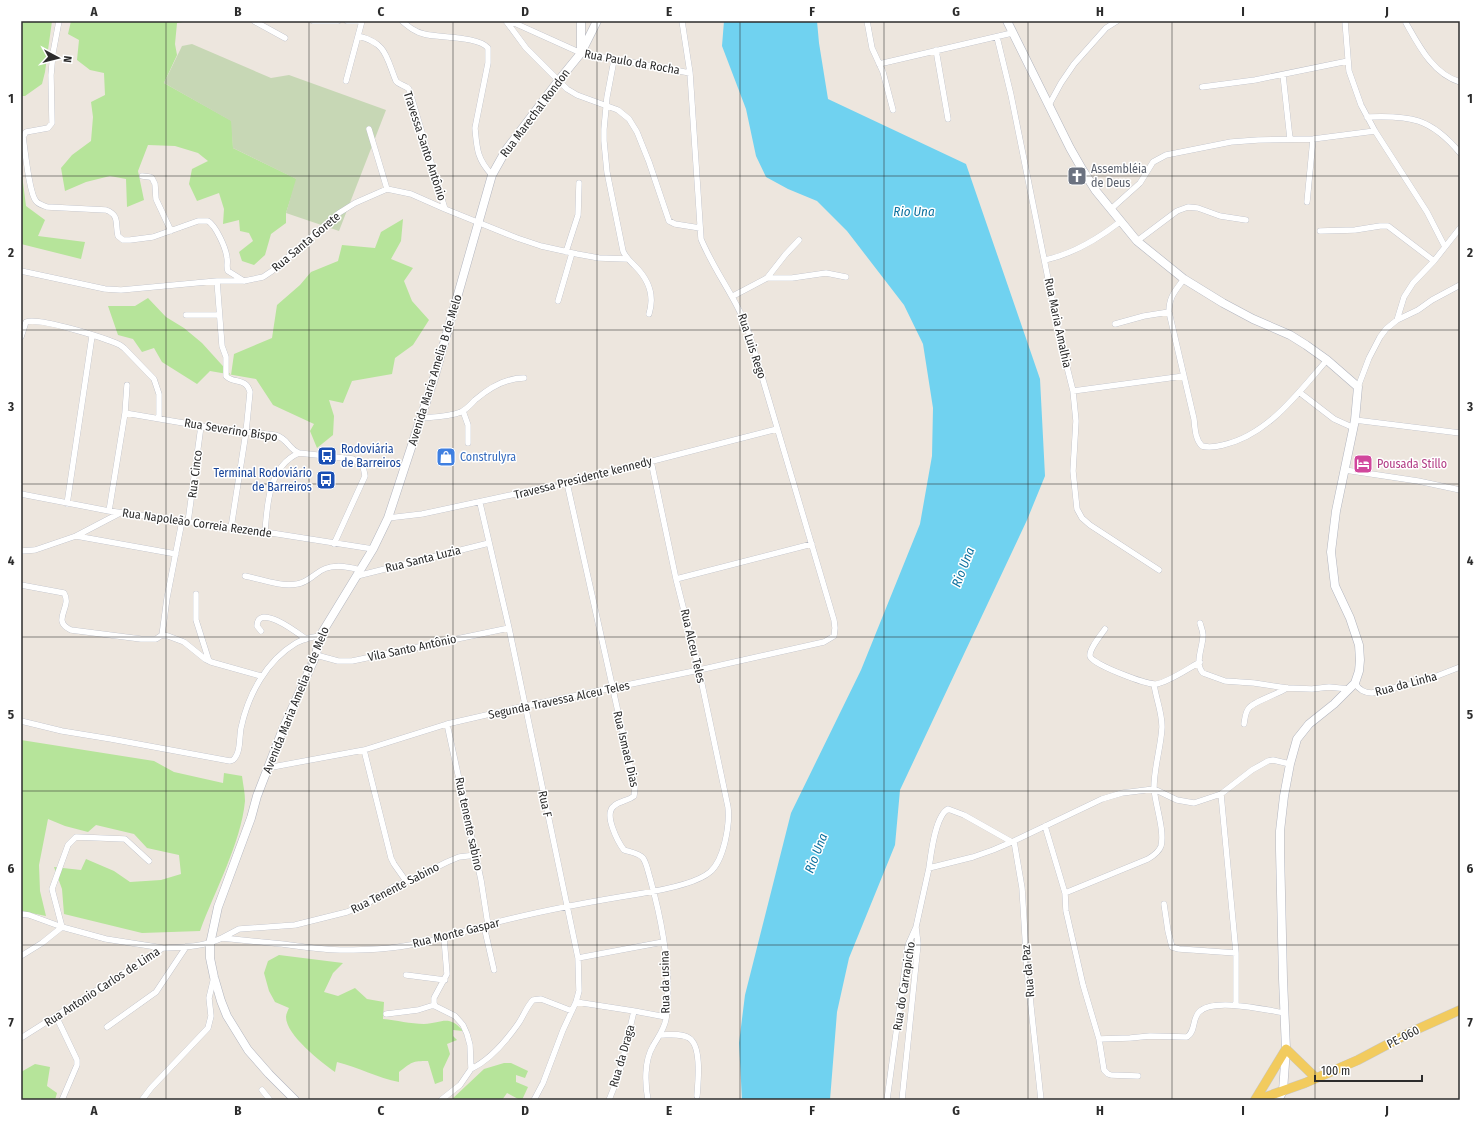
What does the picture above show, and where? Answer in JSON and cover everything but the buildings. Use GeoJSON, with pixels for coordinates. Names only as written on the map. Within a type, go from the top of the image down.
{"type":"FeatureCollection","features":[{"type":"Feature","properties":{"kind":"main road","name":"PE-060"},"geometry":{"type":"LineString","coordinates":[[1256,1100],[1283,1092],[1358,1060],[1411,1032],[1460,1010]]}},
{"type":"Feature","properties":{"kind":"main road"},"geometry":{"type":"LineString","coordinates":[[1256,1100],[1286,1049],[1316,1078]]}},
{"type":"Feature","properties":{"kind":"street"},"geometry":{"type":"LineString","coordinates":[[59,21],[53,53],[51,75],[53,121],[48,128],[26,132],[23,136],[29,184],[34,200],[47,207],[106,210],[112,212],[116,216],[118,236],[123,240],[153,237],[202,220],[211,223],[217,231],[228,259],[228,271],[244,281]]}},
{"type":"Feature","properties":{"kind":"street"},"geometry":{"type":"LineString","coordinates":[[254,21],[285,38]]}},
{"type":"Feature","properties":{"kind":"street"},"geometry":{"type":"LineString","coordinates":[[314,21],[338,21]]}},
{"type":"Feature","properties":{"kind":"street"},"geometry":{"type":"LineString","coordinates":[[346,81],[358,36],[360,21],[347,21]]}},
{"type":"Feature","properties":{"kind":"street"},"geometry":{"type":"LineString","coordinates":[[402,21],[413,30],[422,34],[476,42],[486,45],[488,48],[488,62],[475,128],[481,161],[492,175]]}},
{"type":"Feature","properties":{"kind":"street"},"geometry":{"type":"LineString","coordinates":[[506,21],[526,48],[567,89],[577,95],[607,105],[624,115],[634,125],[649,162],[669,221],[674,224],[700,228]]}},
{"type":"Feature","properties":{"kind":"street","name":"Rua Paulo da Rocha"},"geometry":{"type":"LineString","coordinates":[[510,21],[581,54],[690,73]]}},
{"type":"Feature","properties":{"kind":"street"},"geometry":{"type":"LineString","coordinates":[[581,21],[581,54]]}},
{"type":"Feature","properties":{"kind":"street","name":"Rua Marechal Rondon"},"geometry":{"type":"LineString","coordinates":[[492,175],[506,150],[559,80],[581,54],[597,21]]}},
{"type":"Feature","properties":{"kind":"street","name":"Rua Luis Rego"},"geometry":{"type":"LineString","coordinates":[[682,21],[690,73],[701,239],[709,257],[733,296],[744,318],[834,620]]}},
{"type":"Feature","properties":{"kind":"street"},"geometry":{"type":"LineString","coordinates":[[867,21],[872,48],[885,79],[893,110]]}},
{"type":"Feature","properties":{"kind":"street"},"geometry":{"type":"LineString","coordinates":[[1007,21],[1070,148],[1082,169],[1096,191],[1137,241],[1184,278],[1253,319],[1290,335],[1328,360],[1358,387]]}},
{"type":"Feature","properties":{"kind":"street"},"geometry":{"type":"LineString","coordinates":[[1049,105],[1061,83],[1074,64],[1106,28],[1117,21]]}},
{"type":"Feature","properties":{"kind":"street"},"geometry":{"type":"LineString","coordinates":[[1346,21],[1348,62],[1352,82],[1366,117],[1427,212],[1445,247]]}},
{"type":"Feature","properties":{"kind":"street"},"geometry":{"type":"LineString","coordinates":[[1406,23],[1418,44],[1436,68],[1444,75],[1460,82]]}},
{"type":"Feature","properties":{"kind":"street"},"geometry":{"type":"LineString","coordinates":[[879,64],[1012,33]]}},
{"type":"Feature","properties":{"kind":"street","name":"Travessa Santo Antônio"},"geometry":{"type":"LineString","coordinates":[[358,36],[377,43],[388,58],[398,84],[406,86],[409,90],[445,209]]}},
{"type":"Feature","properties":{"kind":"street","name":"Rua Maria Amalhia"},"geometry":{"type":"LineString","coordinates":[[997,37],[1011,95],[1061,343],[1073,391],[1076,421],[1074,479],[1076,502],[1079,514],[1090,525],[1159,570]]}},
{"type":"Feature","properties":{"kind":"street"},"geometry":{"type":"LineString","coordinates":[[936,50],[948,119]]}},
{"type":"Feature","properties":{"kind":"street"},"geometry":{"type":"LineString","coordinates":[[614,60],[604,128],[607,172],[621,242],[627,259],[642,274],[651,291],[652,306],[649,314]]}},
{"type":"Feature","properties":{"kind":"street"},"geometry":{"type":"LineString","coordinates":[[1202,87],[1283,75],[1348,62]]}},
{"type":"Feature","properties":{"kind":"street"},"geometry":{"type":"LineString","coordinates":[[1283,75],[1290,139]]}},
{"type":"Feature","properties":{"kind":"street"},"geometry":{"type":"LineString","coordinates":[[1366,117],[1393,116],[1414,119],[1426,123],[1435,128],[1460,153]]}},
{"type":"Feature","properties":{"kind":"street"},"geometry":{"type":"LineString","coordinates":[[369,129],[387,189],[411,194],[517,238],[569,253],[598,258],[627,259]]}},
{"type":"Feature","properties":{"kind":"street"},"geometry":{"type":"LineString","coordinates":[[1111,209],[1140,183],[1153,162],[1166,155],[1231,142],[1313,139],[1374,131]]}},
{"type":"Feature","properties":{"kind":"street"},"geometry":{"type":"LineString","coordinates":[[1306,202],[1313,139]]}},
{"type":"Feature","properties":{"kind":"street","name":"Avenida Maria Amelia B de Melo"},"geometry":{"type":"LineString","coordinates":[[295,1100],[248,1050],[237,1034],[221,1001],[210,958],[210,944],[218,907],[251,818],[267,768],[282,729],[316,655],[320,636],[373,549],[388,518],[443,347],[492,175]]}},
{"type":"Feature","properties":{"kind":"street"},"geometry":{"type":"LineString","coordinates":[[142,176],[150,176],[152,178],[155,184],[156,199],[171,231]]}},
{"type":"Feature","properties":{"kind":"street"},"geometry":{"type":"LineString","coordinates":[[558,301],[578,215],[579,183]]}},
{"type":"Feature","properties":{"kind":"street","name":"Rua Santa Gorete"},"geometry":{"type":"LineString","coordinates":[[21,271],[113,290],[146,289],[217,281],[244,281],[263,277],[282,263],[339,213],[355,203],[387,189]]}},
{"type":"Feature","properties":{"kind":"street"},"geometry":{"type":"LineString","coordinates":[[1137,241],[1177,211],[1188,207],[1198,208],[1220,216],[1246,220]]}},
{"type":"Feature","properties":{"kind":"street"},"geometry":{"type":"LineString","coordinates":[[1045,260],[1080,248],[1121,221]]}},
{"type":"Feature","properties":{"kind":"street"},"geometry":{"type":"LineString","coordinates":[[1320,231],[1355,230],[1388,226],[1434,260]]}},
{"type":"Feature","properties":{"kind":"street"},"geometry":{"type":"LineString","coordinates":[[1397,320],[1404,297],[1460,228]]}},
{"type":"Feature","properties":{"kind":"street"},"geometry":{"type":"LineString","coordinates":[[733,296],[767,278],[785,254],[799,240]]}},
{"type":"Feature","properties":{"kind":"street"},"geometry":{"type":"LineString","coordinates":[[767,278],[792,278],[826,273],[846,277]]}},
{"type":"Feature","properties":{"kind":"street"},"geometry":{"type":"LineString","coordinates":[[1184,278],[1171,297],[1169,312],[1197,438],[1200,444],[1207,447],[1232,443],[1248,436],[1276,416],[1328,360]]}},
{"type":"Feature","properties":{"kind":"street"},"geometry":{"type":"LineString","coordinates":[[217,281],[222,346],[226,357],[227,377],[244,382],[250,389],[246,432],[231,528]]}},
{"type":"Feature","properties":{"kind":"street"},"geometry":{"type":"LineString","coordinates":[[1278,1100],[1283,1092],[1286,1049],[1280,832],[1284,796],[1290,764],[1298,739],[1309,724],[1334,704],[1352,686],[1359,671],[1359,645],[1350,618],[1335,586],[1331,552],[1336,511],[1355,424],[1358,387],[1369,358],[1386,329],[1397,320],[1418,310],[1432,300],[1460,285]]}},
{"type":"Feature","properties":{"kind":"street"},"geometry":{"type":"LineString","coordinates":[[1115,324],[1140,317],[1169,312]]}},
{"type":"Feature","properties":{"kind":"street"},"geometry":{"type":"LineString","coordinates":[[186,315],[219,315]]}},
{"type":"Feature","properties":{"kind":"street"},"geometry":{"type":"LineString","coordinates":[[21,337],[23,322],[31,320],[48,323],[112,341],[124,348],[154,379],[159,394],[159,418]]}},
{"type":"Feature","properties":{"kind":"street"},"geometry":{"type":"LineString","coordinates":[[67,504],[92,336]]}},
{"type":"Feature","properties":{"kind":"street"},"geometry":{"type":"LineString","coordinates":[[1073,391],[1184,376]]}},
{"type":"Feature","properties":{"kind":"street"},"geometry":{"type":"LineString","coordinates":[[421,418],[453,414],[463,411],[497,384],[509,379],[524,378]]}},
{"type":"Feature","properties":{"kind":"street"},"geometry":{"type":"LineString","coordinates":[[109,511],[125,413],[127,385]]}},
{"type":"Feature","properties":{"kind":"street"},"geometry":{"type":"LineString","coordinates":[[1299,392],[1334,419],[1355,424],[1460,433]]}},
{"type":"Feature","properties":{"kind":"street"},"geometry":{"type":"LineString","coordinates":[[463,411],[468,426],[468,443]]}},
{"type":"Feature","properties":{"kind":"street","name":"Rua Severino Bispo"},"geometry":{"type":"LineString","coordinates":[[125,413],[201,426],[280,437],[286,440],[292,449],[299,453]]}},
{"type":"Feature","properties":{"kind":"street","name":"Rua Cinco"},"geometry":{"type":"LineString","coordinates":[[188,522],[201,426]]}},
{"type":"Feature","properties":{"kind":"street","name":"Travessa Presidente kennedy"},"geometry":{"type":"LineString","coordinates":[[388,518],[422,514],[480,503],[566,483],[777,429]]}},
{"type":"Feature","properties":{"kind":"street"},"geometry":{"type":"LineString","coordinates":[[265,532],[270,494],[276,475],[285,462],[299,453],[353,459],[359,463],[364,470],[365,476],[334,544]]}},
{"type":"Feature","properties":{"kind":"street","name":"Rua Alceu Teles"},"geometry":{"type":"LineString","coordinates":[[651,461],[676,579],[699,670],[728,807],[727,833],[719,860],[713,869],[700,878],[653,891]]}},
{"type":"Feature","properties":{"kind":"street"},"geometry":{"type":"LineString","coordinates":[[1344,470],[1418,481],[1460,490]]}},
{"type":"Feature","properties":{"kind":"street","name":"Rua Ismael Dias"},"geometry":{"type":"LineString","coordinates":[[566,483],[636,791],[634,796],[612,808],[610,812],[611,821],[616,838],[624,850],[638,854],[643,858],[653,891]]}},
{"type":"Feature","properties":{"kind":"street","name":"Rua Napoleão Correia Rezende"},"geometry":{"type":"LineString","coordinates":[[21,494],[120,513],[265,532],[373,549]]}},
{"type":"Feature","properties":{"kind":"street","name":"Rua F"},"geometry":{"type":"LineString","coordinates":[[480,503],[509,628],[578,958],[579,991],[576,1002],[552,1056],[539,1092],[534,1100]]}},
{"type":"Feature","properties":{"kind":"street"},"geometry":{"type":"LineString","coordinates":[[21,551],[35,550],[76,536],[120,513]]}},
{"type":"Feature","properties":{"kind":"street"},"geometry":{"type":"LineString","coordinates":[[21,585],[56,590],[64,593],[66,598],[62,622],[64,626],[71,630],[141,639],[156,639],[162,635],[167,598],[182,521]]}},
{"type":"Feature","properties":{"kind":"street"},"geometry":{"type":"LineString","coordinates":[[76,536],[176,554]]}},
{"type":"Feature","properties":{"kind":"street","name":"Rua Santa Luzia"},"geometry":{"type":"LineString","coordinates":[[358,573],[489,543]]}},
{"type":"Feature","properties":{"kind":"street"},"geometry":{"type":"LineString","coordinates":[[676,579],[812,544]]}},
{"type":"Feature","properties":{"kind":"street"},"geometry":{"type":"LineString","coordinates":[[245,576],[274,582],[297,584],[306,581],[328,567],[350,568],[358,573]]}},
{"type":"Feature","properties":{"kind":"street"},"geometry":{"type":"LineString","coordinates":[[196,594],[196,620],[209,661]]}},
{"type":"Feature","properties":{"kind":"street"},"geometry":{"type":"LineString","coordinates":[[261,631],[257,626],[258,621],[262,618],[271,618],[284,624],[306,639]]}},
{"type":"Feature","properties":{"kind":"street","name":"Segunda Travessa Alceu Teles"},"geometry":{"type":"LineString","coordinates":[[267,768],[364,750],[447,724],[827,641],[833,638],[835,634],[834,620]]}},
{"type":"Feature","properties":{"kind":"street"},"geometry":{"type":"LineString","coordinates":[[1200,623],[1203,635],[1200,662],[1201,671],[1203,673],[1225,681],[1254,683],[1287,688],[1312,689],[1352,686]]}},
{"type":"Feature","properties":{"kind":"street","name":"Vila Santo Antônio"},"geometry":{"type":"LineString","coordinates":[[316,655],[330,660],[352,661],[509,628]]}},
{"type":"Feature","properties":{"kind":"street"},"geometry":{"type":"LineString","coordinates":[[1105,629],[1090,652],[1090,657],[1092,660],[1148,684],[1154,684],[1168,679],[1200,662]]}},
{"type":"Feature","properties":{"kind":"street"},"geometry":{"type":"LineString","coordinates":[[162,635],[184,642],[200,656],[209,661],[262,676]]}},
{"type":"Feature","properties":{"kind":"street"},"geometry":{"type":"LineString","coordinates":[[21,721],[62,731],[230,761],[234,759],[237,754],[245,713],[252,693],[262,676],[285,652],[296,643],[320,636]]}},
{"type":"Feature","properties":{"kind":"street","name":"Rua da Linha"},"geometry":{"type":"LineString","coordinates":[[1352,686],[1366,693],[1378,693],[1424,681],[1460,667]]}},
{"type":"Feature","properties":{"kind":"street"},"geometry":{"type":"LineString","coordinates":[[1065,893],[1148,859],[1158,851],[1161,846],[1162,833],[1154,789],[1162,724],[1161,711],[1154,684]]}},
{"type":"Feature","properties":{"kind":"street"},"geometry":{"type":"LineString","coordinates":[[1244,724],[1248,708],[1278,694],[1287,688]]}},
{"type":"Feature","properties":{"kind":"street","name":"Rua tenente sabino"},"geometry":{"type":"LineString","coordinates":[[447,724],[476,855],[494,970]]}},
{"type":"Feature","properties":{"kind":"street"},"geometry":{"type":"LineString","coordinates":[[364,750],[391,858],[406,881]]}},
{"type":"Feature","properties":{"kind":"street"},"geometry":{"type":"LineString","coordinates":[[929,868],[973,858],[1013,842],[1102,799],[1122,793],[1154,789],[1177,800],[1194,803],[1221,794],[1252,770],[1268,760],[1290,764]]}},
{"type":"Feature","properties":{"kind":"street"},"geometry":{"type":"LineString","coordinates":[[1221,794],[1236,953],[1236,1005]]}},
{"type":"Feature","properties":{"kind":"street"},"geometry":{"type":"LineString","coordinates":[[916,927],[937,827],[943,812],[948,808],[964,815],[1013,842]]}},
{"type":"Feature","properties":{"kind":"street"},"geometry":{"type":"LineString","coordinates":[[1044,826],[1065,893],[1066,911],[1083,986],[1099,1039],[1103,1066],[1106,1072],[1111,1075],[1138,1076]]}},
{"type":"Feature","properties":{"kind":"street"},"geometry":{"type":"LineString","coordinates":[[62,927],[52,889],[68,845],[76,837],[125,839],[149,861]]}},
{"type":"Feature","properties":{"kind":"street","name":"Rua da Paz"},"geometry":{"type":"LineString","coordinates":[[1013,842],[1022,888],[1027,969],[1041,1100]]}},
{"type":"Feature","properties":{"kind":"street","name":"Rua Tenente Sabino"},"geometry":{"type":"LineString","coordinates":[[222,938],[239,929],[295,926],[347,912],[368,903],[381,894],[450,860],[459,857],[476,855]]}},
{"type":"Feature","properties":{"kind":"street","name":"Rua Monte Gaspar"},"geometry":{"type":"LineString","coordinates":[[222,938],[324,949],[342,950],[392,948],[444,938],[486,925],[566,906],[653,891]]}},
{"type":"Feature","properties":{"kind":"street","name":"Rua da usina"},"geometry":{"type":"LineString","coordinates":[[648,1097],[647,1072],[650,1053],[660,1035],[666,1017],[667,984],[664,942],[653,891]]}},
{"type":"Feature","properties":{"kind":"street"},"geometry":{"type":"LineString","coordinates":[[1164,904],[1172,947],[1179,949],[1236,953]]}},
{"type":"Feature","properties":{"kind":"street"},"geometry":{"type":"LineString","coordinates":[[21,914],[29,915],[62,927],[106,939],[164,948]]}},
{"type":"Feature","properties":{"kind":"street"},"geometry":{"type":"LineString","coordinates":[[21,956],[42,943],[62,927]]}},
{"type":"Feature","properties":{"kind":"street","name":"Rua do Carrapicho"},"geometry":{"type":"LineString","coordinates":[[887,1100],[908,945],[916,927]]}},
{"type":"Feature","properties":{"kind":"street","name":"Rua do Carrapicho"},"geometry":{"type":"LineString","coordinates":[[902,1100],[918,944],[916,927]]}},
{"type":"Feature","properties":{"kind":"street"},"geometry":{"type":"LineString","coordinates":[[210,944],[222,938]]}},
{"type":"Feature","properties":{"kind":"street"},"geometry":{"type":"LineString","coordinates":[[434,1005],[434,998],[448,970],[444,938]]}},
{"type":"Feature","properties":{"kind":"street"},"geometry":{"type":"LineString","coordinates":[[578,958],[664,942]]}},
{"type":"Feature","properties":{"kind":"street","name":"Rua Antonio Carlos de Lima"},"geometry":{"type":"LineString","coordinates":[[21,1038],[164,948],[210,944]]}},
{"type":"Feature","properties":{"kind":"street"},"geometry":{"type":"LineString","coordinates":[[107,1027],[156,992],[186,947]]}},
{"type":"Feature","properties":{"kind":"street"},"geometry":{"type":"LineString","coordinates":[[406,975],[444,980]]}},
{"type":"Feature","properties":{"kind":"street"},"geometry":{"type":"LineString","coordinates":[[142,1100],[151,1088],[208,1028],[211,1016],[210,994],[214,977]]}},
{"type":"Feature","properties":{"kind":"street"},"geometry":{"type":"LineString","coordinates":[[441,1100],[460,1085],[471,1069],[479,1065],[500,1046],[517,1026],[533,1000],[541,999],[572,1011]]}},
{"type":"Feature","properties":{"kind":"street"},"geometry":{"type":"LineString","coordinates":[[576,1002],[666,1017]]}},
{"type":"Feature","properties":{"kind":"street"},"geometry":{"type":"LineString","coordinates":[[386,1014],[405,1012],[434,1005],[455,1016],[467,1034],[470,1045],[471,1069]]}},
{"type":"Feature","properties":{"kind":"street"},"geometry":{"type":"LineString","coordinates":[[1099,1039],[1150,1036],[1187,1037],[1192,1033],[1197,1014],[1204,1008],[1236,1005],[1285,1013]]}},
{"type":"Feature","properties":{"kind":"street","name":"Rua da Draga"},"geometry":{"type":"LineString","coordinates":[[609,1100],[619,1075],[634,1011]]}},
{"type":"Feature","properties":{"kind":"street"},"geometry":{"type":"LineString","coordinates":[[56,1016],[77,1060],[77,1065],[62,1100]]}},
{"type":"Feature","properties":{"kind":"street"},"geometry":{"type":"LineString","coordinates":[[660,1035],[683,1036],[693,1042],[697,1055],[697,1096]]}},
{"type":"Feature","properties":{"kind":"street"},"geometry":{"type":"LineString","coordinates":[[262,1090],[270,1100]]}},
{"type":"Feature","properties":{"kind":"green space"},"geometry":{"type":"Polygon","coordinates":[[[21,21],[52,21],[42,84],[25,96],[21,96],[21,21]]]}},
{"type":"Feature","properties":{"kind":"green space"},"geometry":{"type":"Polygon","coordinates":[[[71,21],[189,21],[177,23],[175,44],[177,55],[164,83],[232,121],[233,148],[297,179],[286,213],[286,223],[271,234],[265,255],[254,265],[242,261],[239,252],[253,241],[249,233],[240,231],[239,220],[223,224],[224,209],[219,193],[197,201],[189,184],[192,169],[208,161],[198,153],[175,146],[148,145],[138,171],[144,200],[127,207],[126,179],[110,176],[86,182],[65,191],[61,168],[72,155],[91,141],[93,117],[91,102],[105,95],[104,73],[90,70],[77,60],[79,40],[68,34],[71,21]]]}},
{"type":"Feature","properties":{"kind":"green space"},"geometry":{"type":"Polygon","coordinates":[[[192,44],[271,78],[289,75],[386,110],[339,231],[286,213],[296,179],[233,148],[231,121],[164,83],[182,46],[192,44]]]}},
{"type":"Feature","properties":{"kind":"green space"},"geometry":{"type":"Polygon","coordinates":[[[21,167],[26,206],[45,220],[38,236],[85,242],[81,259],[21,244],[21,167]]]}},
{"type":"Feature","properties":{"kind":"green space"},"geometry":{"type":"Polygon","coordinates":[[[403,219],[401,241],[391,259],[413,268],[404,281],[412,301],[429,320],[413,345],[395,358],[392,374],[352,381],[343,403],[329,400],[334,416],[333,435],[317,448],[310,431],[314,424],[273,405],[256,379],[231,375],[234,354],[272,338],[277,305],[300,285],[311,272],[338,261],[342,245],[375,248],[381,232],[403,219]]]}},
{"type":"Feature","properties":{"kind":"green space"},"geometry":{"type":"Polygon","coordinates":[[[148,298],[166,317],[184,328],[202,343],[231,375],[210,371],[197,384],[162,362],[154,348],[142,352],[133,339],[118,335],[108,306],[135,306],[148,298]]]}},
{"type":"Feature","properties":{"kind":"green space"},"geometry":{"type":"Polygon","coordinates":[[[21,740],[154,761],[174,772],[223,783],[224,773],[242,776],[245,801],[243,817],[227,866],[200,931],[142,933],[64,914],[62,889],[54,867],[81,870],[86,859],[114,871],[130,882],[161,880],[181,874],[179,855],[147,848],[134,834],[96,825],[88,832],[65,826],[48,819],[39,865],[40,891],[46,916],[21,911],[21,740]]]}},
{"type":"Feature","properties":{"kind":"green space"},"geometry":{"type":"Polygon","coordinates":[[[279,955],[343,963],[333,973],[324,992],[338,996],[355,988],[367,999],[384,1002],[383,1019],[424,1024],[449,1021],[458,1026],[463,1031],[453,1030],[453,1036],[457,1040],[447,1044],[450,1054],[443,1069],[443,1081],[435,1084],[428,1061],[419,1061],[407,1066],[399,1072],[399,1082],[337,1062],[335,1072],[329,1068],[305,1048],[298,1040],[288,1024],[286,1016],[289,1008],[275,1002],[269,991],[264,973],[268,961],[279,955]]]}},
{"type":"Feature","properties":{"kind":"green space"},"geometry":{"type":"Polygon","coordinates":[[[504,1063],[511,1063],[528,1071],[525,1078],[516,1075],[516,1082],[528,1087],[522,1100],[507,1093],[502,1100],[451,1100],[484,1069],[504,1063]]]}},
{"type":"Feature","properties":{"kind":"green space"},"geometry":{"type":"Polygon","coordinates":[[[35,1064],[50,1067],[47,1086],[57,1093],[55,1100],[21,1100],[21,1072],[35,1064]]]}},
{"type":"Feature","properties":{"kind":"water","name":"Rio Una"},"geometry":{"type":"Polygon","coordinates":[[[724,21],[817,21],[828,99],[966,164],[1040,379],[1045,476],[1027,520],[900,790],[895,845],[849,958],[837,1012],[830,1100],[742,1100],[739,1043],[745,995],[791,813],[861,670],[920,524],[932,456],[933,408],[923,344],[904,305],[847,231],[817,201],[788,189],[766,177],[756,156],[746,109],[722,46],[724,21]]]}},
{"type":"Feature","properties":{"kind":"place","name":"Assembléia de Deus"},"geometry":{"type":"Point","coordinates":[1077,176]}},
{"type":"Feature","properties":{"kind":"place","name":"Rodoviária de Barreiros"},"geometry":{"type":"Point","coordinates":[327,456]}},
{"type":"Feature","properties":{"kind":"place","name":"Construlyra"},"geometry":{"type":"Point","coordinates":[446,457]}},
{"type":"Feature","properties":{"kind":"place","name":"Pousada Stillo"},"geometry":{"type":"Point","coordinates":[1363,464]}},
{"type":"Feature","properties":{"kind":"place","name":"Terminal Rodoviário de Barreiros"},"geometry":{"type":"Point","coordinates":[326,480]}}]}
